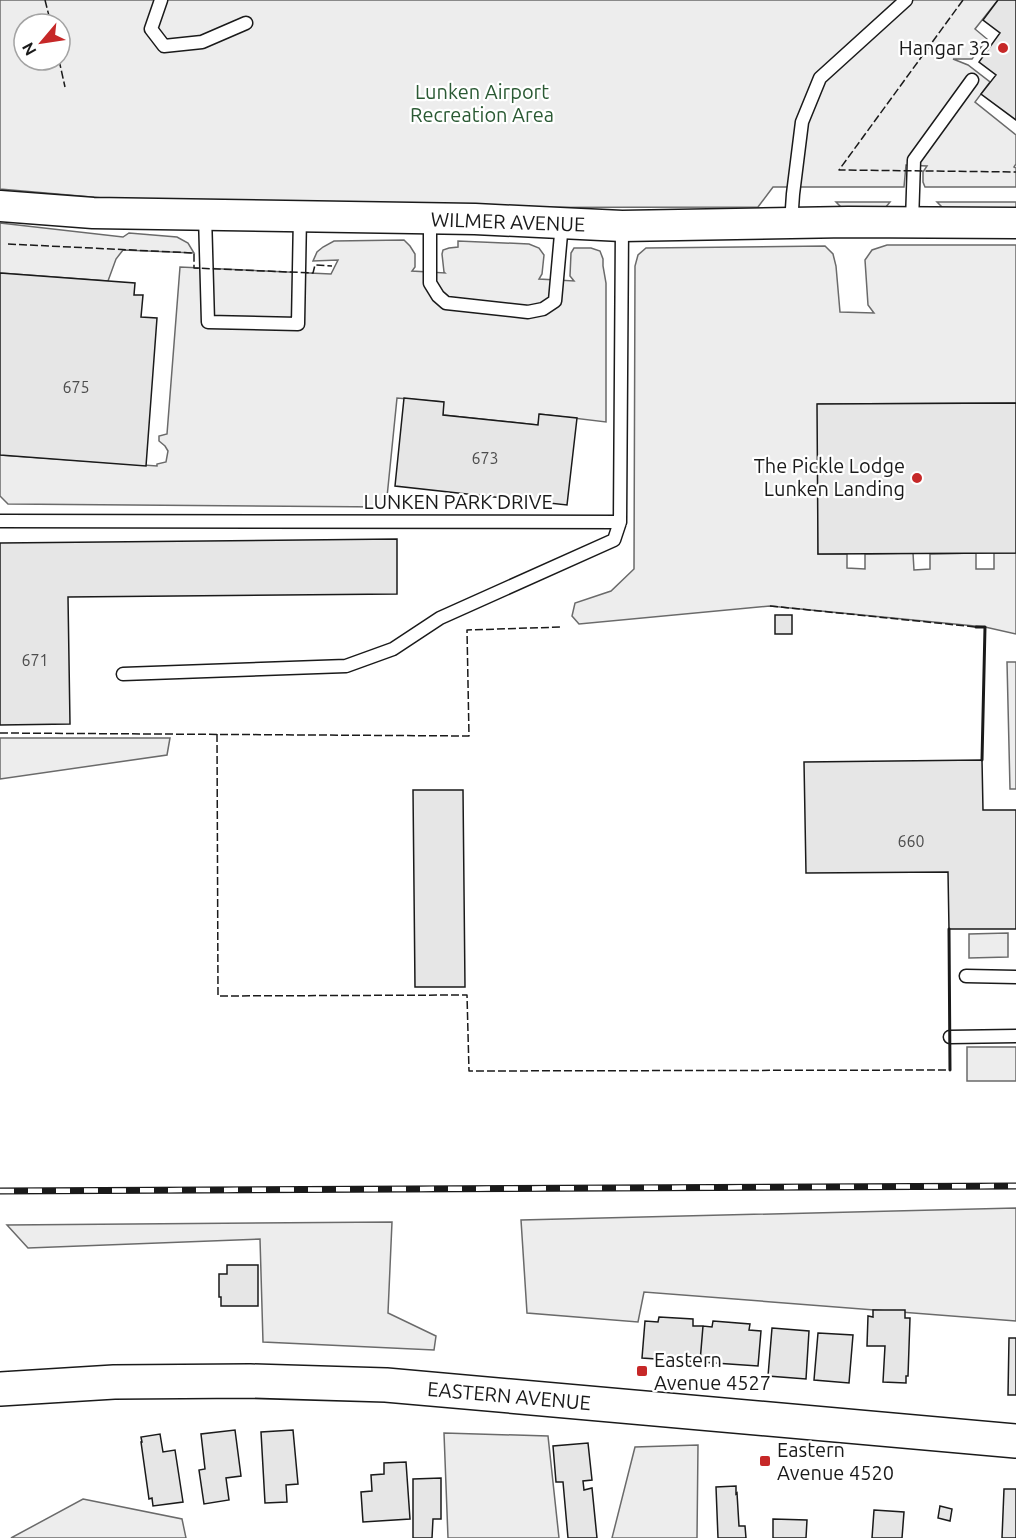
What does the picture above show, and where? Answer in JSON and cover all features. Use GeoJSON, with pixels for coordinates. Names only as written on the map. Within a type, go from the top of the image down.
{"type":"FeatureCollection","features":[{"type":"Feature","properties":{"kind":"main road","name":"EASTERN AVENUE"},"geometry":{"type":"LineString","coordinates":[[0,1389],[114,1382],[250,1381],[386,1385],[1016,1441]]}},
{"type":"Feature","properties":{"kind":"street","name":"WILMER AVENUE"},"geometry":{"type":"LineString","coordinates":[[0,206],[93,213],[430,219],[622,226],[1016,223]]}},
{"type":"Feature","properties":{"kind":"lane"},"geometry":{"type":"LineString","coordinates":[[161,0],[151,29],[164,46],[202,42],[246,23]]}},
{"type":"Feature","properties":{"kind":"lane"},"geometry":{"type":"LineString","coordinates":[[791,224],[802,122],[820,78],[906,0]]}},
{"type":"Feature","properties":{"kind":"lane"},"geometry":{"type":"LineString","coordinates":[[912,222],[914,160],[972,80]]}},
{"type":"Feature","properties":{"kind":"lane"},"geometry":{"type":"LineString","coordinates":[[205,215],[208,322],[298,324],[300,216]]}},
{"type":"Feature","properties":{"kind":"lane"},"geometry":{"type":"LineString","coordinates":[[430,219],[430,283],[438,296],[446,303],[528,312],[543,309],[555,301],[562,223]]}},
{"type":"Feature","properties":{"kind":"lane"},"geometry":{"type":"LineString","coordinates":[[123,674],[346,666],[393,650],[440,618],[614,540],[620,522],[622,226]]}},
{"type":"Feature","properties":{"kind":"lane","name":"LUNKEN PARK DRIVE"},"geometry":{"type":"LineString","coordinates":[[0,521],[620,522]]}},
{"type":"Feature","properties":{"kind":"lane"},"geometry":{"type":"LineString","coordinates":[[966,976],[1016,977]]}},
{"type":"Feature","properties":{"kind":"lane"},"geometry":{"type":"LineString","coordinates":[[950,1037],[1016,1036]]}},
{"type":"Feature","properties":{"kind":"shaded area","name":"Lunken Airport Recreation Area"},"geometry":{"type":"Polygon","coordinates":[[[0,0],[998,0],[975,29],[987,39],[972,59],[953,59],[968,65],[990,82],[975,102],[1016,135],[1016,164],[1014,167],[1016,168],[1016,187],[925,187],[923,172],[927,166],[906,165],[904,187],[773,187],[758,207],[323,208],[160,203],[0,189],[0,0]]]}},
{"type":"Feature","properties":{"kind":"shaded area"},"geometry":{"type":"Polygon","coordinates":[[[836,202],[890,202],[885,208],[842,208],[836,202]]]}},
{"type":"Feature","properties":{"kind":"shaded area"},"geometry":{"type":"Polygon","coordinates":[[[937,202],[1016,202],[1016,209],[943,208],[937,202]]]}},
{"type":"Feature","properties":{"kind":"shaded area"},"geometry":{"type":"Polygon","coordinates":[[[0,223],[123,237],[129,233],[177,237],[188,243],[194,253],[123,250],[116,259],[108,281],[0,273],[0,223]]]}},
{"type":"Feature","properties":{"kind":"shaded area"},"geometry":{"type":"Polygon","coordinates":[[[404,240],[415,254],[415,267],[412,271],[445,273],[443,250],[458,247],[458,241],[529,244],[539,248],[544,255],[542,274],[539,279],[574,281],[570,276],[571,253],[574,248],[591,248],[600,251],[606,283],[606,422],[540,414],[538,425],[443,415],[443,402],[397,398],[386,507],[8,504],[0,496],[0,455],[157,466],[157,464],[166,462],[168,451],[159,441],[159,436],[167,434],[180,267],[331,274],[338,260],[313,261],[317,252],[334,241],[404,240]]]}},
{"type":"Feature","properties":{"kind":"shaded area"},"geometry":{"type":"Polygon","coordinates":[[[887,245],[1016,245],[1016,403],[818,404],[818,554],[847,554],[847,568],[865,569],[865,554],[913,553],[914,570],[930,569],[930,554],[976,553],[976,569],[994,569],[994,553],[1016,553],[1016,634],[985,627],[770,606],[579,624],[572,616],[575,603],[611,591],[634,569],[635,266],[638,255],[646,248],[825,246],[833,254],[836,266],[840,312],[874,313],[868,305],[865,260],[872,250],[887,245]]]}},
{"type":"Feature","properties":{"kind":"shaded area"},"geometry":{"type":"Polygon","coordinates":[[[1007,662],[1016,662],[1016,789],[1010,789],[1007,662]]]}},
{"type":"Feature","properties":{"kind":"shaded area"},"geometry":{"type":"Polygon","coordinates":[[[0,738],[170,738],[167,755],[0,779],[0,738]]]}},
{"type":"Feature","properties":{"kind":"shaded area"},"geometry":{"type":"Polygon","coordinates":[[[1008,933],[1008,957],[969,958],[969,934],[1008,933]]]}},
{"type":"Feature","properties":{"kind":"shaded area"},"geometry":{"type":"Polygon","coordinates":[[[967,1047],[1016,1047],[1016,1081],[967,1081],[967,1047]]]}},
{"type":"Feature","properties":{"kind":"shaded area"},"geometry":{"type":"Polygon","coordinates":[[[1016,1208],[1016,1321],[644,1292],[638,1322],[527,1313],[521,1220],[1016,1208]]]}},
{"type":"Feature","properties":{"kind":"shaded area"},"geometry":{"type":"Polygon","coordinates":[[[392,1222],[388,1313],[436,1336],[434,1350],[263,1342],[260,1239],[28,1248],[7,1225],[392,1222]]]}},
{"type":"Feature","properties":{"kind":"shaded area"},"geometry":{"type":"Polygon","coordinates":[[[444,1433],[548,1436],[559,1538],[448,1538],[444,1433]]]}},
{"type":"Feature","properties":{"kind":"shaded area"},"geometry":{"type":"Polygon","coordinates":[[[698,1445],[697,1538],[612,1538],[635,1447],[698,1445]]]}},
{"type":"Feature","properties":{"kind":"shaded area"},"geometry":{"type":"Polygon","coordinates":[[[83,1499],[182,1519],[186,1538],[11,1538],[83,1499]]]}},
{"type":"Feature","properties":{"kind":"building","name":"Hangar 32"},"geometry":{"type":"Polygon","coordinates":[[[998,0],[1016,0],[1016,120],[981,94],[996,75],[979,62],[1000,33],[983,20],[998,0]]]}},
{"type":"Feature","properties":{"kind":"building"},"geometry":{"type":"Polygon","coordinates":[[[0,273],[135,283],[134,295],[143,295],[141,317],[157,318],[146,466],[0,455],[0,273]]]}},
{"type":"Feature","properties":{"kind":"building"},"geometry":{"type":"Polygon","coordinates":[[[404,398],[444,402],[443,415],[538,425],[539,414],[577,418],[567,505],[395,486],[404,398]]]}},
{"type":"Feature","properties":{"kind":"building","name":"The Pickle Lodge Lunken Landing"},"geometry":{"type":"Polygon","coordinates":[[[1016,403],[1016,553],[818,554],[817,404],[1016,403]]]}},
{"type":"Feature","properties":{"kind":"building"},"geometry":{"type":"Polygon","coordinates":[[[397,539],[397,594],[68,597],[70,724],[0,725],[0,543],[397,539]]]}},
{"type":"Feature","properties":{"kind":"building"},"geometry":{"type":"Polygon","coordinates":[[[775,615],[792,615],[792,634],[775,634],[775,615]]]}},
{"type":"Feature","properties":{"kind":"building"},"geometry":{"type":"Polygon","coordinates":[[[982,760],[983,810],[1016,810],[1016,929],[949,929],[948,872],[806,873],[804,762],[982,760]]]}},
{"type":"Feature","properties":{"kind":"building"},"geometry":{"type":"Polygon","coordinates":[[[413,790],[463,790],[465,987],[415,987],[413,790]]]}},
{"type":"Feature","properties":{"kind":"building"},"geometry":{"type":"Polygon","coordinates":[[[227,1265],[258,1265],[258,1306],[221,1306],[219,1274],[227,1274],[227,1265]]]}},
{"type":"Feature","properties":{"kind":"building"},"geometry":{"type":"Polygon","coordinates":[[[873,1310],[905,1310],[905,1318],[910,1318],[906,1383],[883,1382],[885,1346],[867,1346],[868,1316],[873,1317],[873,1310]]]}},
{"type":"Feature","properties":{"kind":"building"},"geometry":{"type":"Polygon","coordinates":[[[659,1317],[693,1319],[693,1326],[703,1326],[700,1362],[642,1358],[645,1321],[658,1322],[659,1317]]]}},
{"type":"Feature","properties":{"kind":"building"},"geometry":{"type":"Polygon","coordinates":[[[713,1321],[750,1324],[749,1330],[761,1331],[758,1366],[700,1362],[703,1326],[712,1327],[713,1321]]]}},
{"type":"Feature","properties":{"kind":"building"},"geometry":{"type":"Polygon","coordinates":[[[772,1328],[809,1331],[806,1379],[768,1376],[772,1328]]]}},
{"type":"Feature","properties":{"kind":"building"},"geometry":{"type":"Polygon","coordinates":[[[818,1333],[853,1335],[849,1383],[814,1380],[818,1333]]]}},
{"type":"Feature","properties":{"kind":"building"},"geometry":{"type":"Polygon","coordinates":[[[1009,1338],[1016,1338],[1016,1395],[1008,1395],[1009,1338]]]}},
{"type":"Feature","properties":{"kind":"building"},"geometry":{"type":"Polygon","coordinates":[[[235,1430],[241,1476],[226,1478],[229,1500],[204,1504],[199,1470],[205,1469],[201,1434],[235,1430]]]}},
{"type":"Feature","properties":{"kind":"building"},"geometry":{"type":"Polygon","coordinates":[[[293,1430],[298,1484],[286,1485],[287,1502],[265,1503],[261,1432],[293,1430]]]}},
{"type":"Feature","properties":{"kind":"building"},"geometry":{"type":"Polygon","coordinates":[[[160,1434],[163,1452],[175,1450],[183,1502],[153,1506],[152,1498],[149,1499],[141,1437],[160,1434]]]}},
{"type":"Feature","properties":{"kind":"building"},"geometry":{"type":"Polygon","coordinates":[[[588,1443],[592,1480],[583,1481],[584,1490],[592,1488],[597,1538],[568,1538],[563,1482],[556,1482],[553,1446],[588,1443]]]}},
{"type":"Feature","properties":{"kind":"building"},"geometry":{"type":"Polygon","coordinates":[[[406,1462],[410,1519],[363,1522],[361,1492],[372,1491],[371,1475],[384,1474],[384,1463],[406,1462]]]}},
{"type":"Feature","properties":{"kind":"building"},"geometry":{"type":"Polygon","coordinates":[[[441,1478],[441,1519],[433,1519],[432,1538],[413,1538],[413,1479],[441,1478]]]}},
{"type":"Feature","properties":{"kind":"building"},"geometry":{"type":"Polygon","coordinates":[[[736,1486],[739,1526],[745,1526],[746,1538],[718,1538],[716,1487],[736,1486]]]}},
{"type":"Feature","properties":{"kind":"building"},"geometry":{"type":"Polygon","coordinates":[[[1004,1489],[1016,1489],[1016,1538],[1002,1538],[1004,1489]]]}},
{"type":"Feature","properties":{"kind":"building"},"geometry":{"type":"Polygon","coordinates":[[[940,1506],[952,1509],[950,1521],[938,1518],[940,1506]]]}},
{"type":"Feature","properties":{"kind":"building"},"geometry":{"type":"Polygon","coordinates":[[[874,1510],[904,1512],[902,1538],[872,1538],[874,1510]]]}},
{"type":"Feature","properties":{"kind":"building"},"geometry":{"type":"Polygon","coordinates":[[[773,1519],[807,1520],[806,1538],[773,1538],[773,1519]]]}},
{"type":"Feature","properties":{"kind":"railway"},"geometry":{"type":"LineString","coordinates":[[0,1191],[1016,1186]]}},
{"type":"Feature","properties":{"kind":"fence"},"geometry":{"type":"LineString","coordinates":[[45,0],[48,12]]}},
{"type":"Feature","properties":{"kind":"fence"},"geometry":{"type":"LineString","coordinates":[[963,0],[839,170],[1016,172]]}},
{"type":"Feature","properties":{"kind":"fence"},"geometry":{"type":"LineString","coordinates":[[62,72],[65,87]]}},
{"type":"Feature","properties":{"kind":"fence"},"geometry":{"type":"LineString","coordinates":[[8,244],[194,253],[194,268],[313,273],[315,265],[332,266]]}},
{"type":"Feature","properties":{"kind":"fence"},"geometry":{"type":"LineString","coordinates":[[770,606],[976,627]]}},
{"type":"Feature","properties":{"kind":"fence"},"geometry":{"type":"LineString","coordinates":[[0,733],[469,736],[467,630],[562,627]]}},
{"type":"Feature","properties":{"kind":"fence"},"geometry":{"type":"LineString","coordinates":[[217,734],[218,996],[467,995],[469,1071],[950,1070]]}},
{"type":"Feature","properties":{"kind":"wall"},"geometry":{"type":"LineString","coordinates":[[976,627],[985,627],[982,760]]}},
{"type":"Feature","properties":{"kind":"wall"},"geometry":{"type":"LineString","coordinates":[[949,929],[950,1070]]}},
{"type":"Feature","properties":{"kind":"place","name":"Hangar 32"},"geometry":{"type":"Point","coordinates":[1003,48]}},
{"type":"Feature","properties":{"kind":"place","name":"The Pickle Lodge Lunken Landing"},"geometry":{"type":"Point","coordinates":[917,478]}},
{"type":"Feature","properties":{"kind":"place","name":"Eastern Avenue 4527"},"geometry":{"type":"Point","coordinates":[642,1371]}},
{"type":"Feature","properties":{"kind":"place","name":"Eastern Avenue 4520"},"geometry":{"type":"Point","coordinates":[765,1461]}}]}
